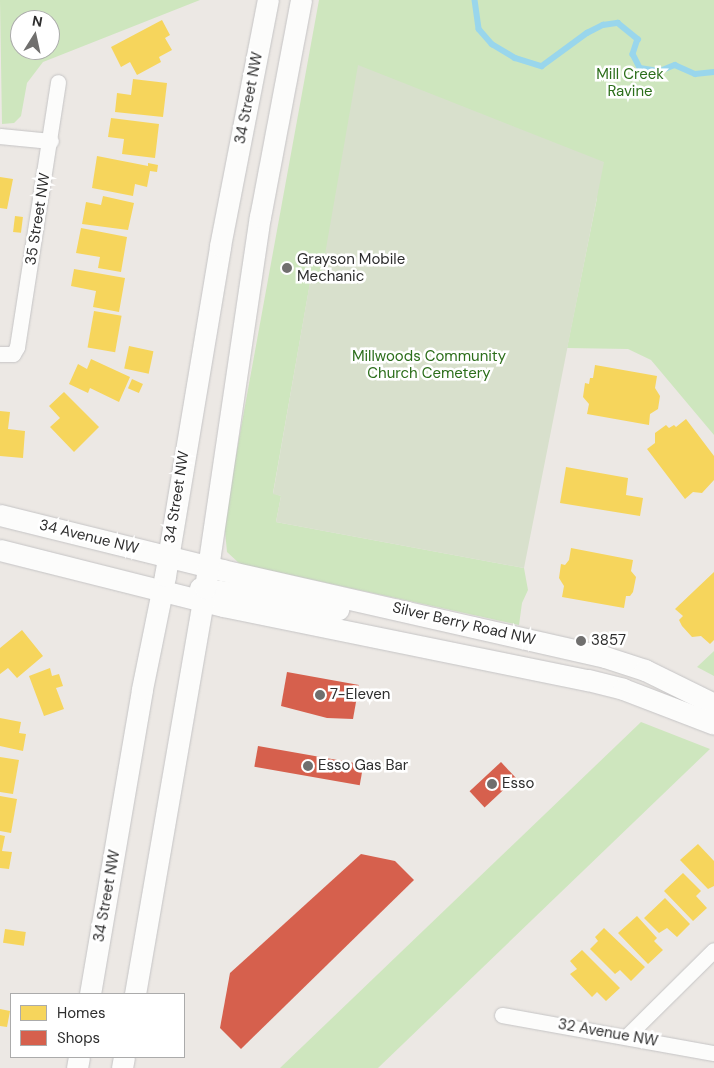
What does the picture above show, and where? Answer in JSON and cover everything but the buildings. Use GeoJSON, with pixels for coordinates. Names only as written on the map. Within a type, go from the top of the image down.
{"type":"FeatureCollection","features":[{"type":"Feature","properties":{"kind":"main road","name":"34 Street NW"},"geometry":{"type":"LineString","coordinates":[[90,993],[140,699],[162,592],[220,246],[268,0]]}},
{"type":"Feature","properties":{"kind":"main road"},"geometry":{"type":"LineString","coordinates":[[135,993],[204,595],[260,218],[301,0]]}},
{"type":"Feature","properties":{"kind":"main road","name":"34 Avenue NW"},"geometry":{"type":"LineString","coordinates":[[0,516],[207,566]]}},
{"type":"Feature","properties":{"kind":"main road"},"geometry":{"type":"LineString","coordinates":[[0,550],[162,592],[335,609],[390,608]]}},
{"type":"Feature","properties":{"kind":"main road","name":"Silver Berry Road NW"},"geometry":{"type":"LineString","coordinates":[[207,566],[605,657],[645,670],[714,704]]}},
{"type":"Feature","properties":{"kind":"main road","name":"Silver Berry Road NW"},"geometry":{"type":"LineString","coordinates":[[204,595],[588,680],[622,689],[714,724]]}},
{"type":"Feature","properties":{"kind":"street","name":"35 Street NW"},"geometry":{"type":"LineString","coordinates":[[6,354],[17,347],[51,141],[58,82]]}},
{"type":"Feature","properties":{"kind":"street"},"geometry":{"type":"LineString","coordinates":[[0,136],[51,141]]}},
{"type":"Feature","properties":{"kind":"street"},"geometry":{"type":"LineString","coordinates":[[627,1036],[714,950]]}},
{"type":"Feature","properties":{"kind":"street","name":"32 Avenue NW"},"geometry":{"type":"LineString","coordinates":[[502,1015],[714,1053]]}},
{"type":"Feature","properties":{"kind":"green space"},"geometry":{"type":"Polygon","coordinates":[[[0,0],[200,0],[60,55],[60,10],[10,10],[10,60],[48,60],[43,62],[27,83],[21,116],[14,123],[2,124],[0,0]]]}},
{"type":"Feature","properties":{"kind":"green space","name":"Mill Creek Ravine"},"geometry":{"type":"Polygon","coordinates":[[[319,0],[714,0],[714,435],[651,360],[628,349],[567,348],[597,198],[320,284],[310,283],[273,493],[281,496],[276,522],[524,568],[528,590],[522,603],[519,625],[240,564],[227,552],[224,521],[319,0]]]}},
{"type":"Feature","properties":{"kind":"green space","name":"Millwoods Community Church Cemetery"},"geometry":{"type":"Polygon","coordinates":[[[358,65],[604,162],[524,568],[276,522],[281,496],[273,494],[310,282],[320,283],[358,65]]]}},
{"type":"Feature","properties":{"kind":"green space"},"geometry":{"type":"Polygon","coordinates":[[[714,651],[714,676],[697,667],[714,651]]]}},
{"type":"Feature","properties":{"kind":"green space"},"geometry":{"type":"Polygon","coordinates":[[[641,722],[710,749],[378,1068],[280,1068],[641,722]]]}},
{"type":"Feature","properties":{"kind":"waterway"},"geometry":{"type":"LineString","coordinates":[[475,0],[479,29],[492,44],[515,58],[542,66],[587,33],[603,25],[618,23],[638,39],[633,54],[640,68],[660,71],[675,65],[695,74],[714,72]]}},
{"type":"Feature","properties":{"kind":"place","name":"Grayson Mobile Mechanic"},"geometry":{"type":"Point","coordinates":[287,268]}},
{"type":"Feature","properties":{"kind":"place","name":"3857"},"geometry":{"type":"Point","coordinates":[581,641]}},
{"type":"Feature","properties":{"kind":"place","name":"7-Eleven"},"geometry":{"type":"Point","coordinates":[320,695]}},
{"type":"Feature","properties":{"kind":"place","name":"Esso Gas Bar"},"geometry":{"type":"Point","coordinates":[308,766]}},
{"type":"Feature","properties":{"kind":"place","name":"Esso"},"geometry":{"type":"Point","coordinates":[492,784]}}]}
